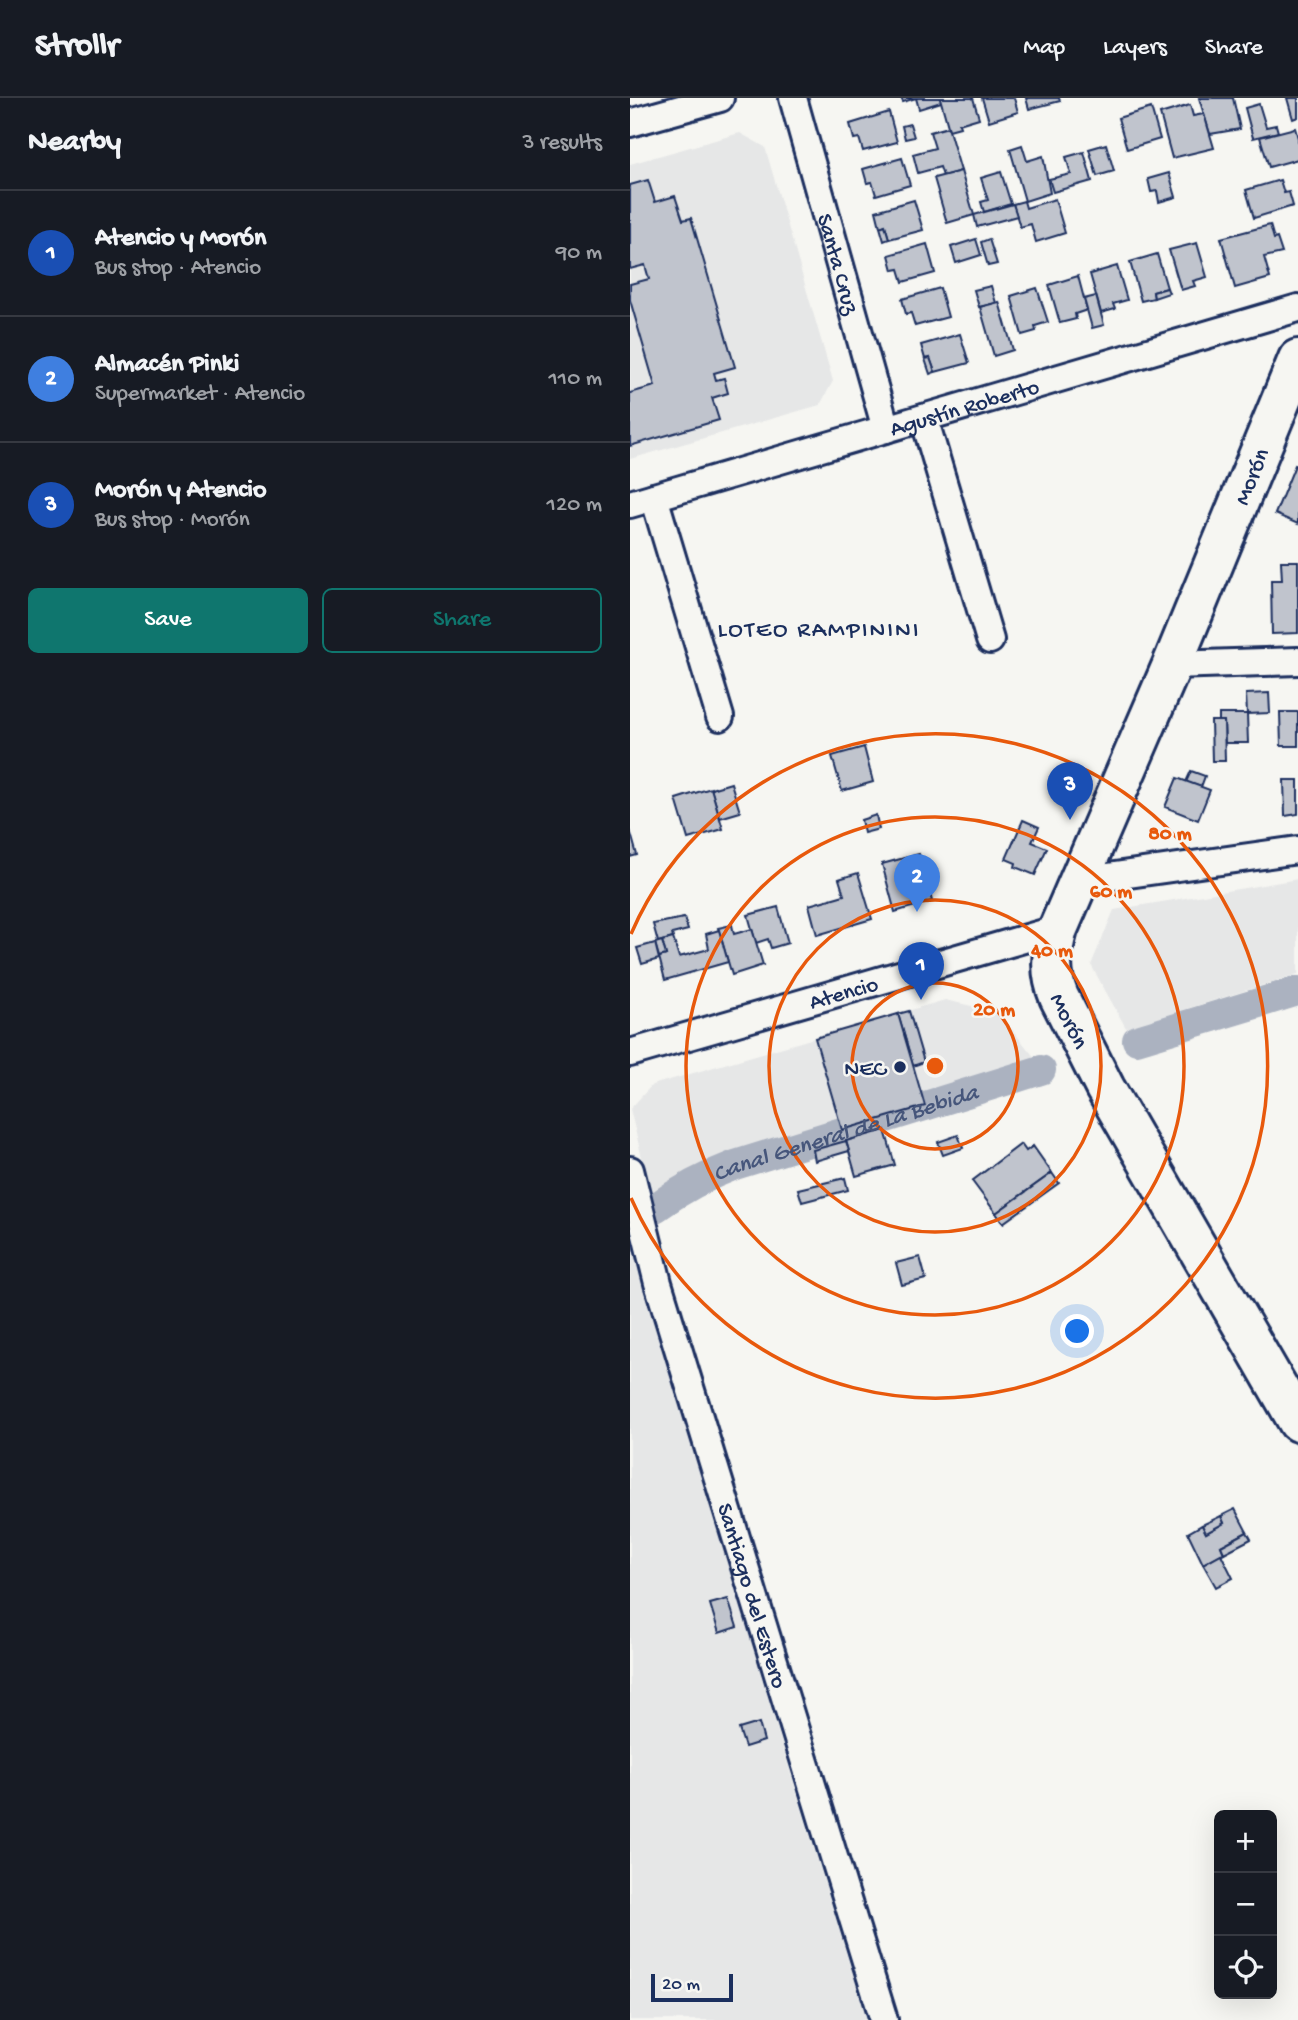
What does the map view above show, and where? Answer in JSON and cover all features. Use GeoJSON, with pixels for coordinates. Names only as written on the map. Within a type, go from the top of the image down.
{"type":"FeatureCollection","features":[{"type":"Feature","properties":{"kind":"street"},"geometry":{"type":"LineString","coordinates":[[630,123],[720,98]]}},
{"type":"Feature","properties":{"kind":"street","name":"Santa Cruz"},"geometry":{"type":"LineString","coordinates":[[793,98],[886,429]]}},
{"type":"Feature","properties":{"kind":"street","name":"Agustín Roberto"},"geometry":{"type":"LineString","coordinates":[[642,501],[1298,308]]}},
{"type":"Feature","properties":{"kind":"street","name":"Morón"},"geometry":{"type":"LineString","coordinates":[[1294,381],[1058,929],[1051,955],[1053,983],[1059,998],[1105,1088],[1298,1422]]}},
{"type":"Feature","properties":{"kind":"street"},"geometry":{"type":"LineString","coordinates":[[924,418],[990,640]]}},
{"type":"Feature","properties":{"kind":"street"},"geometry":{"type":"LineString","coordinates":[[642,501],[720,717]]}},
{"type":"Feature","properties":{"kind":"street"},"geometry":{"type":"LineString","coordinates":[[1172,664],[1298,661]]}},
{"type":"Feature","properties":{"kind":"street"},"geometry":{"type":"LineString","coordinates":[[1079,881],[1298,850]]}},
{"type":"Feature","properties":{"kind":"street","name":"Atencio"},"geometry":{"type":"LineString","coordinates":[[630,1053],[1058,929]]}},
{"type":"Feature","properties":{"kind":"street","name":"Santiago del Estero"},"geometry":{"type":"LineString","coordinates":[[630,1170],[658,1283],[884,2020]]}},
{"type":"Feature","properties":{"kind":"shaded area"},"geometry":{"type":"Polygon","coordinates":[[[740,133],[765,147],[833,381],[820,405],[630,459],[630,164],[740,133]]]}},
{"type":"Feature","properties":{"kind":"shaded area"},"geometry":{"type":"Polygon","coordinates":[[[1298,879],[1298,974],[1126,1028],[1091,965],[1114,910],[1298,879]]]}},
{"type":"Feature","properties":{"kind":"shaded area"},"geometry":{"type":"Polygon","coordinates":[[[945,1000],[998,1012],[1048,1074],[713,1180],[656,1215],[630,1109],[652,1085],[945,1000]]]}},
{"type":"Feature","properties":{"kind":"shaded area"},"geometry":{"type":"Polygon","coordinates":[[[633,1243],[867,2020],[630,2020],[630,1245],[633,1243]]]}},
{"type":"Feature","properties":{"kind":"building"},"geometry":{"type":"Polygon","coordinates":[[[916,98],[940,98],[941,102],[919,109],[916,98]]]}},
{"type":"Feature","properties":{"kind":"building"},"geometry":{"type":"Polygon","coordinates":[[[940,98],[973,98],[979,118],[949,130],[940,98]]]}},
{"type":"Feature","properties":{"kind":"building"},"geometry":{"type":"Polygon","coordinates":[[[982,98],[1014,98],[1018,112],[989,121],[982,98]]]}},
{"type":"Feature","properties":{"kind":"building"},"geometry":{"type":"Polygon","coordinates":[[[1026,98],[1059,98],[1060,101],[1029,109],[1026,98]]]}},
{"type":"Feature","properties":{"kind":"building"},"geometry":{"type":"Polygon","coordinates":[[[1199,98],[1233,98],[1240,129],[1210,134],[1199,98]]]}},
{"type":"Feature","properties":{"kind":"building"},"geometry":{"type":"Polygon","coordinates":[[[1287,98],[1298,98],[1298,117],[1293,119],[1287,98]]]}},
{"type":"Feature","properties":{"kind":"building"},"geometry":{"type":"Polygon","coordinates":[[[1259,104],[1266,127],[1276,125],[1278,132],[1253,138],[1245,108],[1259,104]]]}},
{"type":"Feature","properties":{"kind":"building"},"geometry":{"type":"Polygon","coordinates":[[[1190,105],[1193,116],[1204,114],[1214,148],[1172,158],[1160,114],[1190,105]]]}},
{"type":"Feature","properties":{"kind":"building"},"geometry":{"type":"Polygon","coordinates":[[[1151,108],[1160,139],[1127,149],[1118,118],[1151,108]]]}},
{"type":"Feature","properties":{"kind":"building"},"geometry":{"type":"Polygon","coordinates":[[[889,112],[897,142],[863,151],[859,138],[854,139],[850,124],[889,112]]]}},
{"type":"Feature","properties":{"kind":"building"},"geometry":{"type":"Polygon","coordinates":[[[910,124],[914,137],[905,139],[902,126],[910,124]]]}},
{"type":"Feature","properties":{"kind":"building"},"geometry":{"type":"Polygon","coordinates":[[[948,127],[961,171],[943,176],[940,167],[918,173],[913,154],[935,148],[930,132],[948,127]]]}},
{"type":"Feature","properties":{"kind":"building"},"geometry":{"type":"Polygon","coordinates":[[[1295,128],[1298,159],[1269,167],[1260,137],[1295,128]]]}},
{"type":"Feature","properties":{"kind":"building"},"geometry":{"type":"Polygon","coordinates":[[[1106,144],[1114,171],[1097,176],[1089,149],[1106,144]]]}},
{"type":"Feature","properties":{"kind":"building"},"geometry":{"type":"Polygon","coordinates":[[[1022,145],[1027,161],[1043,156],[1050,193],[1025,201],[1010,149],[1022,145]]]}},
{"type":"Feature","properties":{"kind":"building"},"geometry":{"type":"Polygon","coordinates":[[[1084,152],[1092,181],[1053,192],[1049,179],[1071,174],[1066,157],[1084,152]]]}},
{"type":"Feature","properties":{"kind":"building"},"geometry":{"type":"Polygon","coordinates":[[[902,158],[910,185],[876,195],[872,182],[867,183],[863,169],[902,158]]]}},
{"type":"Feature","properties":{"kind":"building"},"geometry":{"type":"Polygon","coordinates":[[[961,171],[974,215],[947,223],[934,178],[961,171]]]}},
{"type":"Feature","properties":{"kind":"building"},"geometry":{"type":"Polygon","coordinates":[[[1001,172],[1011,204],[984,212],[981,202],[988,200],[981,178],[1001,172]]]}},
{"type":"Feature","properties":{"kind":"building"},"geometry":{"type":"Polygon","coordinates":[[[1169,173],[1176,197],[1159,202],[1157,191],[1151,192],[1148,179],[1169,173]]]}},
{"type":"Feature","properties":{"kind":"building"},"geometry":{"type":"Polygon","coordinates":[[[648,180],[655,202],[675,196],[683,220],[691,218],[735,367],[714,373],[716,380],[724,378],[728,393],[712,398],[719,420],[630,446],[630,393],[655,386],[630,300],[630,284],[649,279],[645,265],[630,269],[630,185],[648,180]]]}},
{"type":"Feature","properties":{"kind":"building"},"geometry":{"type":"Polygon","coordinates":[[[1280,180],[1284,193],[1289,192],[1293,206],[1254,218],[1246,190],[1280,180]]]}},
{"type":"Feature","properties":{"kind":"building"},"geometry":{"type":"Polygon","coordinates":[[[1055,199],[1065,233],[1036,242],[1031,224],[1020,227],[1013,204],[1024,201],[1026,208],[1055,199]]]}},
{"type":"Feature","properties":{"kind":"building"},"geometry":{"type":"Polygon","coordinates":[[[914,200],[923,230],[889,239],[885,225],[880,227],[876,211],[914,200]]]}},
{"type":"Feature","properties":{"kind":"building"},"geometry":{"type":"Polygon","coordinates":[[[1013,204],[1017,216],[977,227],[974,215],[1013,204]]]}},
{"type":"Feature","properties":{"kind":"building"},"geometry":{"type":"Polygon","coordinates":[[[885,225],[889,239],[884,241],[880,227],[885,225]]]}},
{"type":"Feature","properties":{"kind":"building"},"geometry":{"type":"Polygon","coordinates":[[[1270,225],[1282,253],[1264,257],[1270,278],[1235,288],[1221,238],[1270,225]]]}},
{"type":"Feature","properties":{"kind":"building"},"geometry":{"type":"Polygon","coordinates":[[[976,239],[981,255],[956,263],[951,247],[976,239]]]}},
{"type":"Feature","properties":{"kind":"building"},"geometry":{"type":"Polygon","coordinates":[[[989,239],[997,264],[988,266],[981,242],[989,239]]]}},
{"type":"Feature","properties":{"kind":"building"},"geometry":{"type":"Polygon","coordinates":[[[1197,243],[1207,277],[1193,281],[1195,286],[1181,290],[1169,250],[1197,243]]]}},
{"type":"Feature","properties":{"kind":"building"},"geometry":{"type":"Polygon","coordinates":[[[927,244],[935,273],[903,282],[899,269],[893,270],[889,255],[927,244]]]}},
{"type":"Feature","properties":{"kind":"building"},"geometry":{"type":"Polygon","coordinates":[[[1157,254],[1167,288],[1153,292],[1154,298],[1141,301],[1130,262],[1157,254]]]}},
{"type":"Feature","properties":{"kind":"building"},"geometry":{"type":"Polygon","coordinates":[[[1117,266],[1127,300],[1113,304],[1115,309],[1101,313],[1090,274],[1117,266]]]}},
{"type":"Feature","properties":{"kind":"building"},"geometry":{"type":"Polygon","coordinates":[[[1078,276],[1087,310],[1075,314],[1076,319],[1060,323],[1049,285],[1078,276]]]}},
{"type":"Feature","properties":{"kind":"building"},"geometry":{"type":"Polygon","coordinates":[[[991,286],[996,303],[979,307],[974,290],[991,286]]]}},
{"type":"Feature","properties":{"kind":"building"},"geometry":{"type":"Polygon","coordinates":[[[940,288],[948,317],[915,326],[911,313],[906,314],[902,299],[940,288]]]}},
{"type":"Feature","properties":{"kind":"building"},"geometry":{"type":"Polygon","coordinates":[[[1037,288],[1048,322],[1035,326],[1036,331],[1022,335],[1011,296],[1037,288]]]}},
{"type":"Feature","properties":{"kind":"building"},"geometry":{"type":"Polygon","coordinates":[[[1167,288],[1169,293],[1154,298],[1153,292],[1167,288]]]}},
{"type":"Feature","properties":{"kind":"building"},"geometry":{"type":"Polygon","coordinates":[[[1096,296],[1104,325],[1092,328],[1084,299],[1096,296]]]}},
{"type":"Feature","properties":{"kind":"building"},"geometry":{"type":"Polygon","coordinates":[[[999,302],[1013,350],[994,356],[980,307],[999,302]]]}},
{"type":"Feature","properties":{"kind":"building"},"geometry":{"type":"Polygon","coordinates":[[[960,334],[969,363],[935,372],[930,358],[925,359],[921,345],[960,334]]]}},
{"type":"Feature","properties":{"kind":"building"},"geometry":{"type":"Polygon","coordinates":[[[930,358],[935,372],[930,374],[925,359],[930,358]]]}},
{"type":"Feature","properties":{"kind":"building"},"geometry":{"type":"Polygon","coordinates":[[[1295,465],[1298,466],[1298,524],[1275,514],[1295,465]]]}},
{"type":"Feature","properties":{"kind":"building"},"geometry":{"type":"Polygon","coordinates":[[[1281,561],[1298,561],[1298,633],[1272,634],[1271,580],[1282,580],[1281,561]]]}},
{"type":"Feature","properties":{"kind":"building"},"geometry":{"type":"Polygon","coordinates":[[[1269,693],[1270,713],[1247,714],[1246,694],[1269,693]]]}},
{"type":"Feature","properties":{"kind":"building"},"geometry":{"type":"Polygon","coordinates":[[[1280,712],[1298,712],[1298,746],[1281,746],[1280,712]]]}},
{"type":"Feature","properties":{"kind":"building"},"geometry":{"type":"Polygon","coordinates":[[[1219,714],[1247,714],[1248,743],[1225,743],[1224,721],[1219,721],[1219,714]]]}},
{"type":"Feature","properties":{"kind":"building"},"geometry":{"type":"Polygon","coordinates":[[[1211,721],[1224,721],[1225,761],[1212,761],[1211,721]]]}},
{"type":"Feature","properties":{"kind":"building"},"geometry":{"type":"Polygon","coordinates":[[[864,747],[873,782],[842,791],[832,756],[864,747]]]}},
{"type":"Feature","properties":{"kind":"building"},"geometry":{"type":"Polygon","coordinates":[[[1191,771],[1205,776],[1201,787],[1186,782],[1191,771]]]}},
{"type":"Feature","properties":{"kind":"building"},"geometry":{"type":"Polygon","coordinates":[[[1177,778],[1210,790],[1198,820],[1165,807],[1177,778]]]}},
{"type":"Feature","properties":{"kind":"building"},"geometry":{"type":"Polygon","coordinates":[[[1284,780],[1298,780],[1298,814],[1285,816],[1284,780]]]}},
{"type":"Feature","properties":{"kind":"building"},"geometry":{"type":"Polygon","coordinates":[[[731,783],[740,812],[720,818],[711,789],[731,783]]]}},
{"type":"Feature","properties":{"kind":"building"},"geometry":{"type":"Polygon","coordinates":[[[711,788],[723,829],[688,839],[676,799],[711,788]]]}},
{"type":"Feature","properties":{"kind":"building"},"geometry":{"type":"Polygon","coordinates":[[[876,815],[879,829],[864,833],[861,820],[876,815]]]}},
{"type":"Feature","properties":{"kind":"building"},"geometry":{"type":"Polygon","coordinates":[[[1023,820],[1039,827],[1032,842],[1047,848],[1035,875],[1015,867],[1016,863],[1006,859],[1023,820]]]}},
{"type":"Feature","properties":{"kind":"building"},"geometry":{"type":"Polygon","coordinates":[[[630,830],[637,855],[630,857],[630,830]]]}},
{"type":"Feature","properties":{"kind":"building"},"geometry":{"type":"Polygon","coordinates":[[[919,854],[932,901],[895,912],[882,864],[919,854]]]}},
{"type":"Feature","properties":{"kind":"building"},"geometry":{"type":"Polygon","coordinates":[[[858,873],[872,919],[817,935],[809,905],[844,895],[839,879],[858,873]]]}},
{"type":"Feature","properties":{"kind":"building"},"geometry":{"type":"Polygon","coordinates":[[[778,907],[788,943],[771,948],[768,939],[756,943],[748,915],[778,907]]]}},
{"type":"Feature","properties":{"kind":"building"},"geometry":{"type":"Polygon","coordinates":[[[684,918],[688,930],[672,934],[673,938],[658,942],[653,924],[684,918]]]}},
{"type":"Feature","properties":{"kind":"building"},"geometry":{"type":"Polygon","coordinates":[[[732,925],[734,934],[752,929],[763,965],[732,975],[718,928],[732,925]]]}},
{"type":"Feature","properties":{"kind":"building"},"geometry":{"type":"Polygon","coordinates":[[[719,930],[728,962],[665,980],[659,957],[666,955],[662,941],[673,938],[679,957],[709,949],[706,934],[719,930]]]}},
{"type":"Feature","properties":{"kind":"building"},"geometry":{"type":"Polygon","coordinates":[[[662,941],[666,955],[659,957],[655,943],[662,941]]]}},
{"type":"Feature","properties":{"kind":"building"},"geometry":{"type":"Polygon","coordinates":[[[655,943],[659,959],[642,964],[637,948],[655,943]]]}},
{"type":"Feature","properties":{"kind":"building"},"geometry":{"type":"Polygon","coordinates":[[[909,1011],[924,1062],[913,1066],[898,1014],[909,1011]]]}},
{"type":"Feature","properties":{"kind":"building"},"geometry":{"type":"Polygon","coordinates":[[[898,1014],[925,1106],[842,1130],[815,1038],[898,1014]]]}},
{"type":"Feature","properties":{"kind":"building"},"geometry":{"type":"Polygon","coordinates":[[[885,1130],[895,1165],[856,1176],[846,1141],[885,1130]]]}},
{"type":"Feature","properties":{"kind":"building"},"geometry":{"type":"Polygon","coordinates":[[[958,1135],[963,1148],[943,1155],[938,1142],[958,1135]]]}},
{"type":"Feature","properties":{"kind":"building"},"geometry":{"type":"Polygon","coordinates":[[[846,1141],[849,1151],[815,1161],[813,1150],[846,1141]]]}},
{"type":"Feature","properties":{"kind":"building"},"geometry":{"type":"Polygon","coordinates":[[[1021,1144],[1026,1151],[1033,1146],[1052,1173],[996,1213],[972,1181],[1021,1144]]]}},
{"type":"Feature","properties":{"kind":"building"},"geometry":{"type":"Polygon","coordinates":[[[1052,1173],[1059,1183],[1003,1223],[996,1213],[1052,1173]]]}},
{"type":"Feature","properties":{"kind":"building"},"geometry":{"type":"Polygon","coordinates":[[[845,1178],[848,1190],[802,1202],[798,1189],[845,1178]]]}},
{"type":"Feature","properties":{"kind":"building"},"geometry":{"type":"Polygon","coordinates":[[[920,1257],[926,1279],[902,1285],[896,1263],[920,1257]]]}},
{"type":"Feature","properties":{"kind":"building"},"geometry":{"type":"Polygon","coordinates":[[[1235,1509],[1247,1532],[1221,1546],[1224,1553],[1203,1564],[1188,1533],[1202,1525],[1206,1533],[1224,1523],[1221,1516],[1235,1509]]]}},
{"type":"Feature","properties":{"kind":"building"},"geometry":{"type":"Polygon","coordinates":[[[1221,1516],[1224,1523],[1206,1533],[1202,1525],[1221,1516]]]}},
{"type":"Feature","properties":{"kind":"building"},"geometry":{"type":"Polygon","coordinates":[[[1247,1532],[1251,1539],[1224,1553],[1221,1546],[1247,1532]]]}},
{"type":"Feature","properties":{"kind":"building"},"geometry":{"type":"Polygon","coordinates":[[[1221,1554],[1233,1578],[1216,1587],[1203,1564],[1221,1554]]]}},
{"type":"Feature","properties":{"kind":"building"},"geometry":{"type":"Polygon","coordinates":[[[728,1599],[737,1627],[719,1633],[710,1604],[728,1599]]]}},
{"type":"Feature","properties":{"kind":"building"},"geometry":{"type":"Polygon","coordinates":[[[759,1723],[764,1741],[745,1747],[739,1729],[759,1723]]]}},
{"type":"Feature","properties":{"kind":"waterway","name":"Canal General de La Bebida"},"geometry":{"type":"LineString","coordinates":[[1137,1040],[1298,991]]}},
{"type":"Feature","properties":{"kind":"waterway","name":"Canal General de La Bebida"},"geometry":{"type":"LineString","coordinates":[[655,1208],[694,1184],[735,1165],[1041,1070]]}},
{"type":"Feature","properties":{"kind":"place","name":"Morón y Atencio"},"geometry":{"type":"Point","coordinates":[1070,820]}},
{"type":"Feature","properties":{"kind":"place","name":"Almacén Pinki"},"geometry":{"type":"Point","coordinates":[917,912]}},
{"type":"Feature","properties":{"kind":"place","name":"Atencio y Morón"},"geometry":{"type":"Point","coordinates":[921,1000]}},
{"type":"Feature","properties":{"kind":"place","name":"NEC"},"geometry":{"type":"Point","coordinates":[900,1067]}},
{"type":"Feature","properties":{"kind":"district","name":"LOTEO RAMPININI"},"geometry":{"type":"Point","coordinates":[819,628]}}]}
